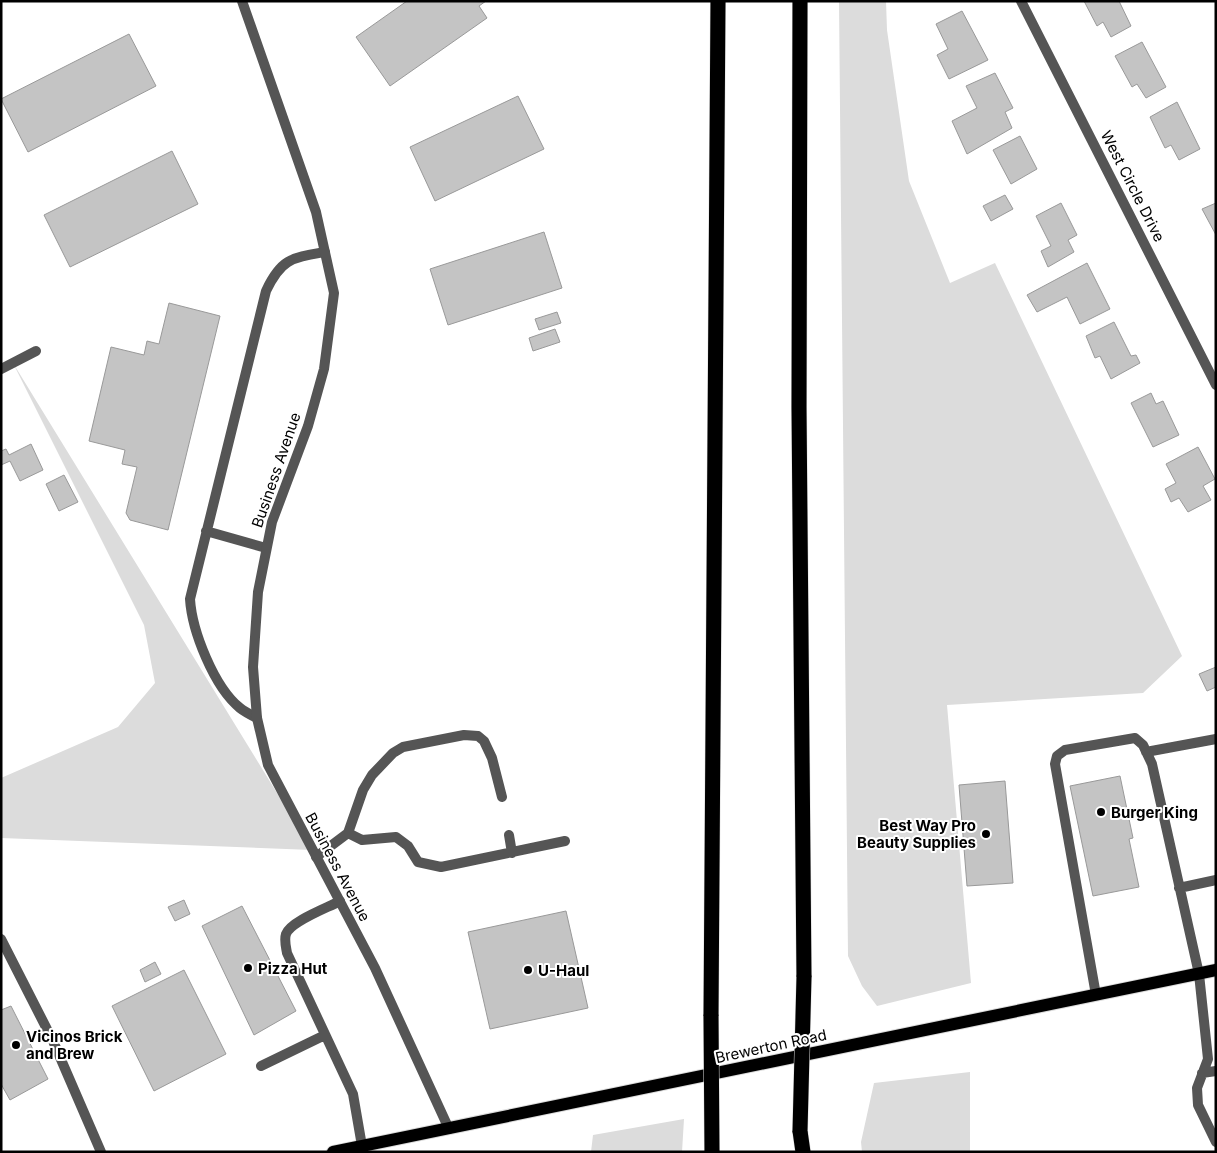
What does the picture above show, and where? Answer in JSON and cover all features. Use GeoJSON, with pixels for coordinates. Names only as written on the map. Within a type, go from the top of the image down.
{"type":"FeatureCollection","features":[{"type":"Feature","properties":{"kind":"highway"},"geometry":{"type":"LineString","coordinates":[[712,1152],[711,1016],[718,1]]}},
{"type":"Feature","properties":{"kind":"highway"},"geometry":{"type":"LineString","coordinates":[[800,1],[799,407],[804,977],[801,1152]]}},
{"type":"Feature","properties":{"kind":"main road","name":"Brewerton Road"},"geometry":{"type":"LineString","coordinates":[[333,1152],[1216,970]]}},
{"type":"Feature","properties":{"kind":"street","name":"Business Avenue"},"geometry":{"type":"LineString","coordinates":[[242,1],[316,212],[334,293],[324,369],[308,426],[272,522],[258,592],[253,667],[257,718],[268,765],[374,968],[449,1129]]}},
{"type":"Feature","properties":{"kind":"street","name":"West Circle Drive"},"geometry":{"type":"LineString","coordinates":[[1021,1],[1216,385]]}},
{"type":"Feature","properties":{"kind":"street"},"geometry":{"type":"LineString","coordinates":[[257,718],[239,708],[217,678],[205,655],[191,616],[190,599],[266,290],[277,270],[284,263],[299,257],[325,252]]}},
{"type":"Feature","properties":{"kind":"street"},"geometry":{"type":"LineString","coordinates":[[1,368],[36,351]]}},
{"type":"Feature","properties":{"kind":"street"},"geometry":{"type":"LineString","coordinates":[[206,531],[266,548]]}},
{"type":"Feature","properties":{"kind":"street"},"geometry":{"type":"LineString","coordinates":[[316,857],[348,833],[363,790],[372,775],[392,754],[403,747],[464,735],[478,736],[484,741],[492,758],[502,797]]}},
{"type":"Feature","properties":{"kind":"street"},"geometry":{"type":"LineString","coordinates":[[1096,995],[1055,764],[1057,756],[1065,750],[1135,738],[1143,745],[1152,764],[1199,974],[1208,1059],[1196,1088],[1198,1105],[1216,1142]]}},
{"type":"Feature","properties":{"kind":"street"},"geometry":{"type":"LineString","coordinates":[[1146,752],[1216,739]]}},
{"type":"Feature","properties":{"kind":"street"},"geometry":{"type":"LineString","coordinates":[[348,833],[362,840],[396,837],[408,846],[418,862],[441,867],[565,841]]}},
{"type":"Feature","properties":{"kind":"street"},"geometry":{"type":"LineString","coordinates":[[509,835],[512,852]]}},
{"type":"Feature","properties":{"kind":"street"},"geometry":{"type":"LineString","coordinates":[[1179,888],[1216,880]]}},
{"type":"Feature","properties":{"kind":"street"},"geometry":{"type":"LineString","coordinates":[[340,901],[295,924],[287,932],[285,941],[287,953],[353,1094],[362,1146]]}},
{"type":"Feature","properties":{"kind":"street"},"geometry":{"type":"LineString","coordinates":[[1,939],[53,1041],[101,1152]]}},
{"type":"Feature","properties":{"kind":"street"},"geometry":{"type":"LineString","coordinates":[[261,1066],[325,1035]]}},
{"type":"Feature","properties":{"kind":"street"},"geometry":{"type":"LineString","coordinates":[[1202,1073],[1216,1070]]}},
{"type":"Feature","properties":{"kind":"shaded area"},"geometry":{"type":"Polygon","coordinates":[[[839,1],[886,1],[887,30],[909,181],[950,283],[995,263],[1182,656],[1143,693],[947,705],[971,983],[877,1006],[862,986],[848,956],[839,1]]]}},
{"type":"Feature","properties":{"kind":"shaded area"},"geometry":{"type":"Polygon","coordinates":[[[13,363],[312,850],[1,838],[1,778],[118,727],[155,683],[144,625],[13,363]]]}},
{"type":"Feature","properties":{"kind":"shaded area"},"geometry":{"type":"Polygon","coordinates":[[[970,1072],[970,1152],[862,1152],[861,1142],[874,1083],[970,1072]]]}},
{"type":"Feature","properties":{"kind":"shaded area"},"geometry":{"type":"Polygon","coordinates":[[[684,1119],[682,1152],[591,1152],[593,1135],[684,1119]]]}},
{"type":"Feature","properties":{"kind":"building"},"geometry":{"type":"Polygon","coordinates":[[[407,1],[486,1],[479,6],[487,18],[390,86],[356,37],[407,1]]]}},
{"type":"Feature","properties":{"kind":"building"},"geometry":{"type":"Polygon","coordinates":[[[1084,1],[1119,1],[1131,26],[1111,37],[1103,22],[1097,26],[1084,1]]]}},
{"type":"Feature","properties":{"kind":"building"},"geometry":{"type":"Polygon","coordinates":[[[962,11],[988,60],[949,79],[937,55],[948,49],[936,24],[962,11]]]}},
{"type":"Feature","properties":{"kind":"building"},"geometry":{"type":"Polygon","coordinates":[[[129,34],[156,86],[28,152],[1,99],[129,34]]]}},
{"type":"Feature","properties":{"kind":"building"},"geometry":{"type":"Polygon","coordinates":[[[1142,42],[1166,87],[1146,98],[1137,84],[1132,87],[1115,56],[1142,42]]]}},
{"type":"Feature","properties":{"kind":"building"},"geometry":{"type":"Polygon","coordinates":[[[995,73],[1013,108],[1005,112],[1012,128],[967,154],[952,121],[977,108],[966,86],[995,73]]]}},
{"type":"Feature","properties":{"kind":"building"},"geometry":{"type":"Polygon","coordinates":[[[518,96],[544,149],[435,201],[410,147],[518,96]]]}},
{"type":"Feature","properties":{"kind":"building"},"geometry":{"type":"Polygon","coordinates":[[[1177,102],[1200,149],[1179,160],[1171,145],[1165,148],[1150,117],[1177,102]]]}},
{"type":"Feature","properties":{"kind":"building"},"geometry":{"type":"Polygon","coordinates":[[[1020,136],[1037,169],[1011,184],[993,150],[1020,136]]]}},
{"type":"Feature","properties":{"kind":"building"},"geometry":{"type":"Polygon","coordinates":[[[172,151],[198,204],[70,267],[44,215],[172,151]]]}},
{"type":"Feature","properties":{"kind":"building"},"geometry":{"type":"Polygon","coordinates":[[[1005,195],[1013,209],[991,221],[983,206],[1005,195]]]}},
{"type":"Feature","properties":{"kind":"building"},"geometry":{"type":"Polygon","coordinates":[[[1061,203],[1077,235],[1068,240],[1074,252],[1048,267],[1041,251],[1051,246],[1036,216],[1061,203]]]}},
{"type":"Feature","properties":{"kind":"building"},"geometry":{"type":"Polygon","coordinates":[[[1216,203],[1216,235],[1202,209],[1216,203]]]}},
{"type":"Feature","properties":{"kind":"building"},"geometry":{"type":"Polygon","coordinates":[[[544,232],[562,288],[448,325],[430,269],[544,232]]]}},
{"type":"Feature","properties":{"kind":"building"},"geometry":{"type":"Polygon","coordinates":[[[1087,263],[1110,309],[1080,324],[1067,297],[1037,312],[1027,295],[1087,263]]]}},
{"type":"Feature","properties":{"kind":"building"},"geometry":{"type":"Polygon","coordinates":[[[169,303],[220,316],[168,530],[130,520],[126,513],[137,467],[122,464],[125,450],[89,441],[111,347],[144,355],[147,341],[159,344],[169,303]]]}},
{"type":"Feature","properties":{"kind":"building"},"geometry":{"type":"Polygon","coordinates":[[[557,312],[561,323],[539,330],[535,319],[557,312]]]}},
{"type":"Feature","properties":{"kind":"building"},"geometry":{"type":"Polygon","coordinates":[[[1114,322],[1131,356],[1136,355],[1140,363],[1111,379],[1100,356],[1095,358],[1086,336],[1114,322]]]}},
{"type":"Feature","properties":{"kind":"building"},"geometry":{"type":"Polygon","coordinates":[[[555,329],[560,342],[533,351],[529,338],[555,329]]]}},
{"type":"Feature","properties":{"kind":"building"},"geometry":{"type":"Polygon","coordinates":[[[1151,393],[1156,404],[1163,401],[1179,435],[1153,447],[1131,403],[1151,393]]]}},
{"type":"Feature","properties":{"kind":"building"},"geometry":{"type":"Polygon","coordinates":[[[31,444],[43,470],[20,481],[10,461],[1,465],[1,451],[6,449],[9,455],[31,444]]]}},
{"type":"Feature","properties":{"kind":"building"},"geometry":{"type":"Polygon","coordinates":[[[1198,447],[1215,479],[1203,486],[1211,500],[1188,512],[1179,498],[1171,502],[1165,489],[1176,483],[1166,464],[1198,447]]]}},
{"type":"Feature","properties":{"kind":"building"},"geometry":{"type":"Polygon","coordinates":[[[64,475],[78,502],[59,511],[46,484],[64,475]]]}},
{"type":"Feature","properties":{"kind":"building"},"geometry":{"type":"Polygon","coordinates":[[[1216,667],[1216,687],[1207,691],[1199,674],[1216,667]]]}},
{"type":"Feature","properties":{"kind":"building","name":"Burger King"},"geometry":{"type":"Polygon","coordinates":[[[1120,776],[1133,838],[1129,839],[1139,887],[1093,896],[1070,786],[1120,776]]]}},
{"type":"Feature","properties":{"kind":"building","name":"Best Way Pro Beauty Supplies"},"geometry":{"type":"Polygon","coordinates":[[[1005,781],[1013,883],[967,886],[959,785],[1005,781]]]}},
{"type":"Feature","properties":{"kind":"building"},"geometry":{"type":"Polygon","coordinates":[[[184,900],[190,914],[175,921],[168,907],[184,900]]]}},
{"type":"Feature","properties":{"kind":"building","name":"Pizza Hut"},"geometry":{"type":"Polygon","coordinates":[[[242,906],[296,1011],[254,1035],[202,926],[242,906]]]}},
{"type":"Feature","properties":{"kind":"building","name":"U-Haul"},"geometry":{"type":"Polygon","coordinates":[[[566,911],[588,1008],[490,1029],[468,932],[566,911]]]}},
{"type":"Feature","properties":{"kind":"building"},"geometry":{"type":"Polygon","coordinates":[[[155,962],[161,974],[145,982],[140,970],[155,962]]]}},
{"type":"Feature","properties":{"kind":"building"},"geometry":{"type":"Polygon","coordinates":[[[184,970],[226,1054],[154,1091],[112,1006],[184,970]]]}},
{"type":"Feature","properties":{"kind":"building","name":"Vicinos Brick and Brew"},"geometry":{"type":"Polygon","coordinates":[[[11,1006],[48,1079],[10,1100],[1,1084],[1,1010],[11,1006]]]}},
{"type":"Feature","properties":{"kind":"place","name":"Burger King"},"geometry":{"type":"Point","coordinates":[1101,812]}},
{"type":"Feature","properties":{"kind":"place","name":"Best Way Pro Beauty Supplies"},"geometry":{"type":"Point","coordinates":[986,834]}},
{"type":"Feature","properties":{"kind":"place","name":"Pizza Hut"},"geometry":{"type":"Point","coordinates":[248,968]}},
{"type":"Feature","properties":{"kind":"place","name":"U-Haul"},"geometry":{"type":"Point","coordinates":[528,970]}},
{"type":"Feature","properties":{"kind":"place","name":"Vicinos Brick and Brew"},"geometry":{"type":"Point","coordinates":[16,1045]}}]}
